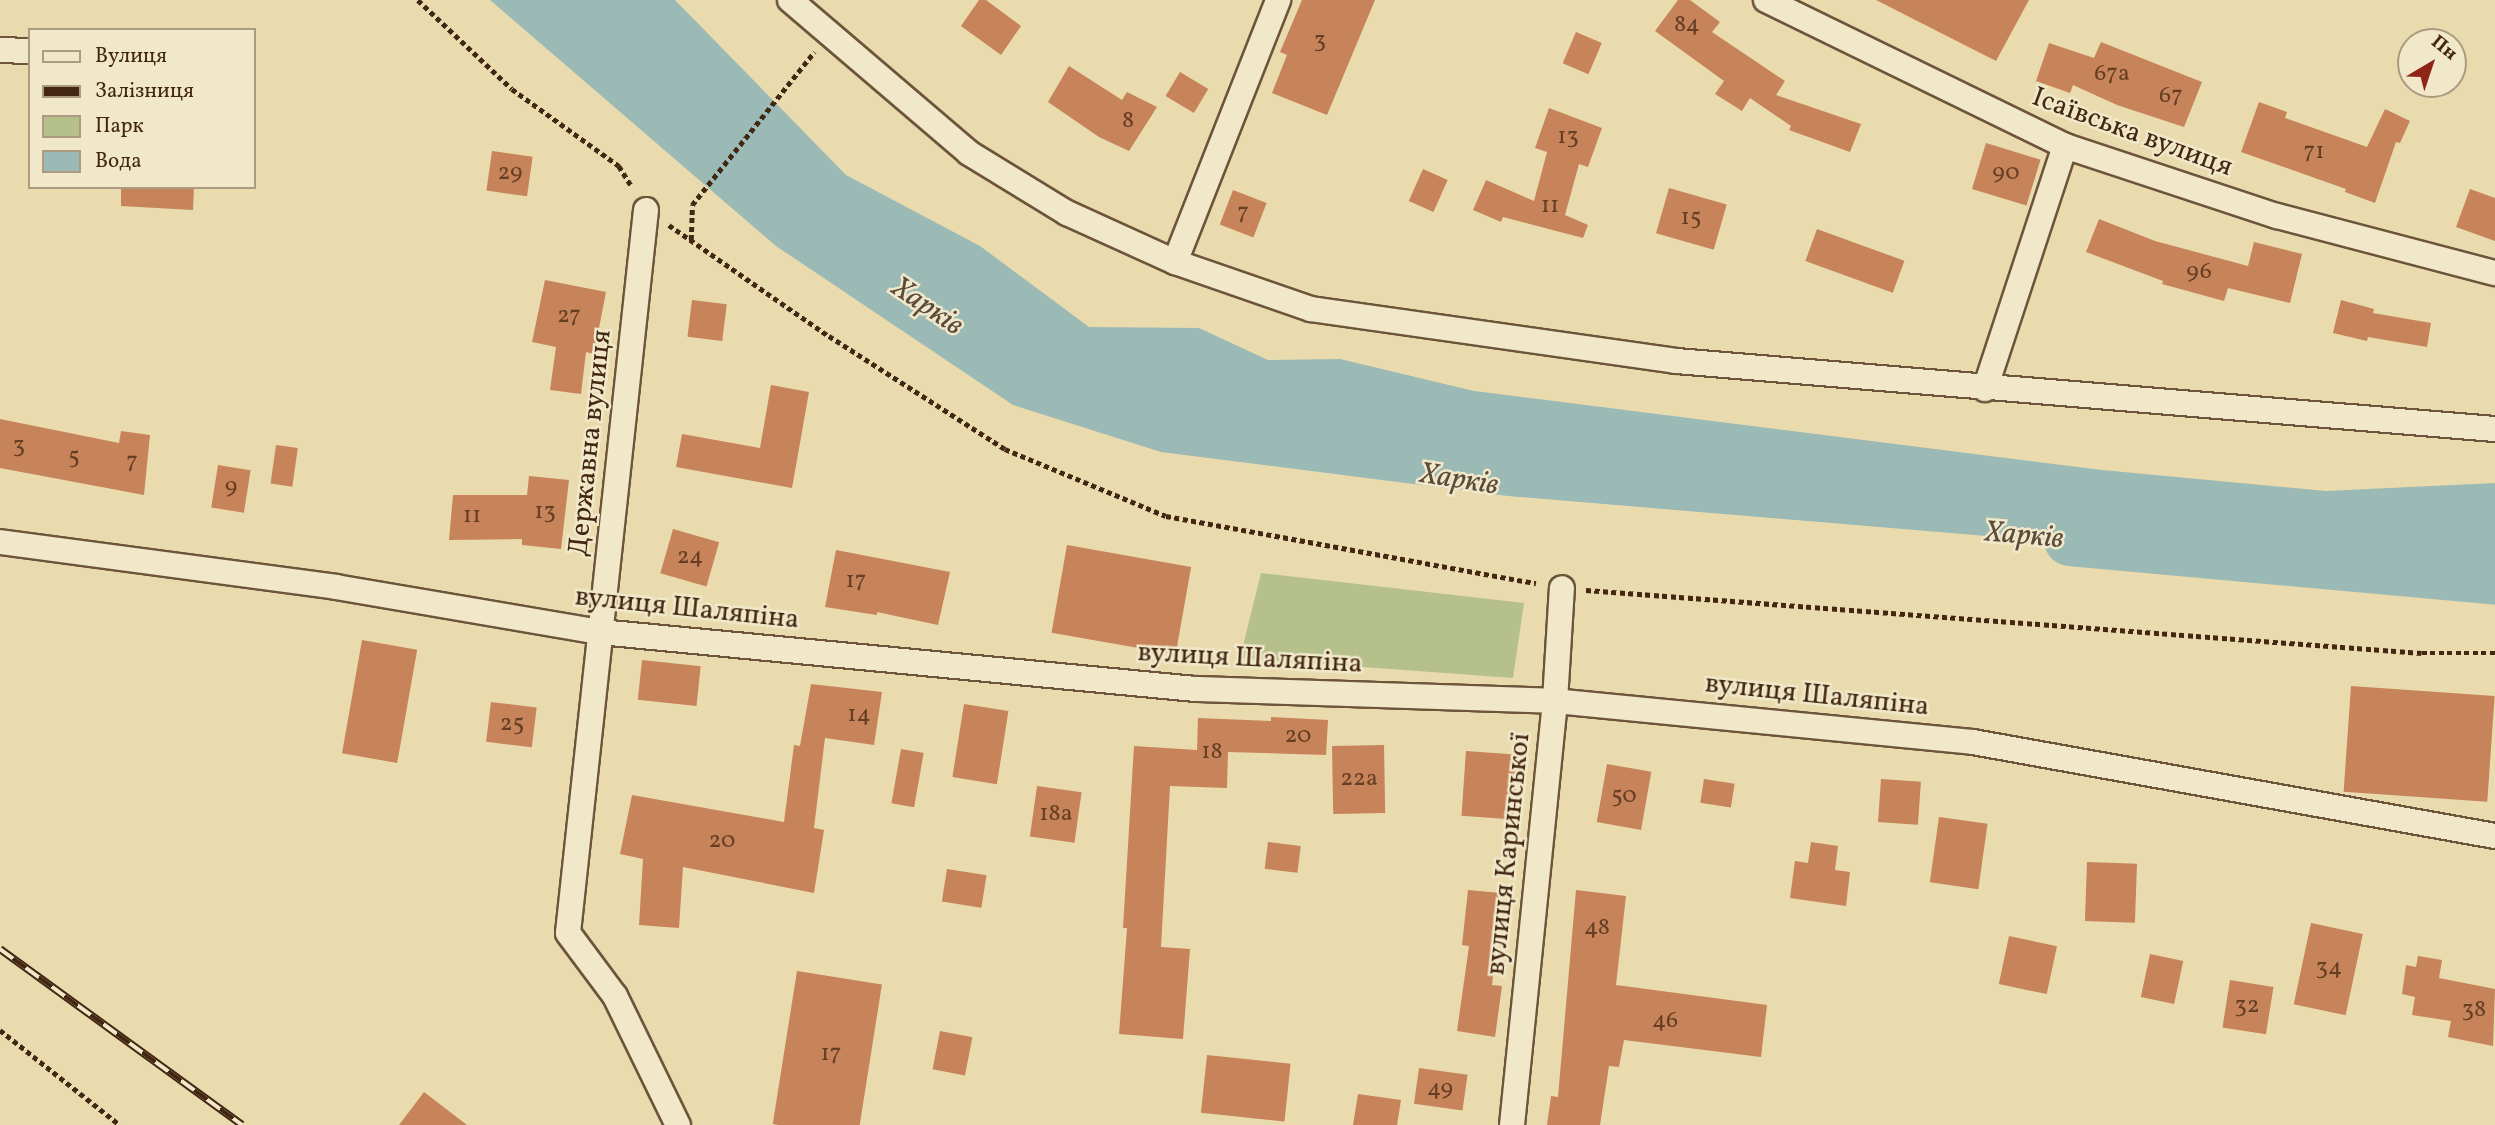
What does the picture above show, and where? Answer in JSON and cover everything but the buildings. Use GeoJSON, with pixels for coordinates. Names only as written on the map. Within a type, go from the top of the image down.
{"type":"FeatureCollection","features":[{"type":"Feature","properties":{"kind":"street"},"geometry":{"type":"LineString","coordinates":[[790,0],[969,153],[1067,213],[1175,262],[1311,309],[1676,361],[2495,429]]}},
{"type":"Feature","properties":{"kind":"street"},"geometry":{"type":"LineString","coordinates":[[1175,262],[1278,0]]}},
{"type":"Feature","properties":{"kind":"street","name":"Ісаївська вулиця"},"geometry":{"type":"LineString","coordinates":[[1779,3],[2065,146],[2277,216],[2495,273]]}},
{"type":"Feature","properties":{"kind":"street"},"geometry":{"type":"LineString","coordinates":[[0,50],[28,51]]}},
{"type":"Feature","properties":{"kind":"street"},"geometry":{"type":"LineString","coordinates":[[1985,388],[2065,146]]}},
{"type":"Feature","properties":{"kind":"street","name":"Державна вулиця"},"geometry":{"type":"LineString","coordinates":[[646,210],[568,933],[615,996],[678,1125]]}},
{"type":"Feature","properties":{"kind":"street","name":"вулиця Шаляпіна"},"geometry":{"type":"LineString","coordinates":[[0,542],[337,587],[600,632],[1195,689],[1555,701],[1973,742],[2495,836]]}},
{"type":"Feature","properties":{"kind":"street","name":"вулиця Каринської"},"geometry":{"type":"LineString","coordinates":[[1512,1125],[1555,701],[1562,588]]}},
{"type":"Feature","properties":{"kind":"path"},"geometry":{"type":"LineString","coordinates":[[418,0],[512,89],[619,166],[646,210],[829,336],[1005,449],[1166,516],[1562,588],[2422,653],[2495,653]]}},
{"type":"Feature","properties":{"kind":"path"},"geometry":{"type":"LineString","coordinates":[[691,240],[692,205],[792,76]]}},
{"type":"Feature","properties":{"kind":"path"},"geometry":{"type":"LineString","coordinates":[[0,1030],[120,1125]]}},
{"type":"Feature","properties":{"kind":"green space"},"geometry":{"type":"Polygon","coordinates":[[[1261,573],[1524,603],[1513,678],[1240,658],[1261,573]]]}},
{"type":"Feature","properties":{"kind":"water"},"geometry":{"type":"Polygon","coordinates":[[[490,0],[675,0],[846,175],[980,246],[1089,327],[1199,328],[1268,360],[1340,359],[1474,391],[2102,470],[2326,491],[2495,483],[2495,567],[2047,541],[1508,496],[1161,452],[1013,405],[776,246],[490,0]]]}},
{"type":"Feature","properties":{"kind":"waterway","name":"Харків"},"geometry":{"type":"LineString","coordinates":[[2070,540],[2495,579]]}},
{"type":"Feature","properties":{"kind":"railway"},"geometry":{"type":"LineString","coordinates":[[0,949],[242,1125]]}}]}
